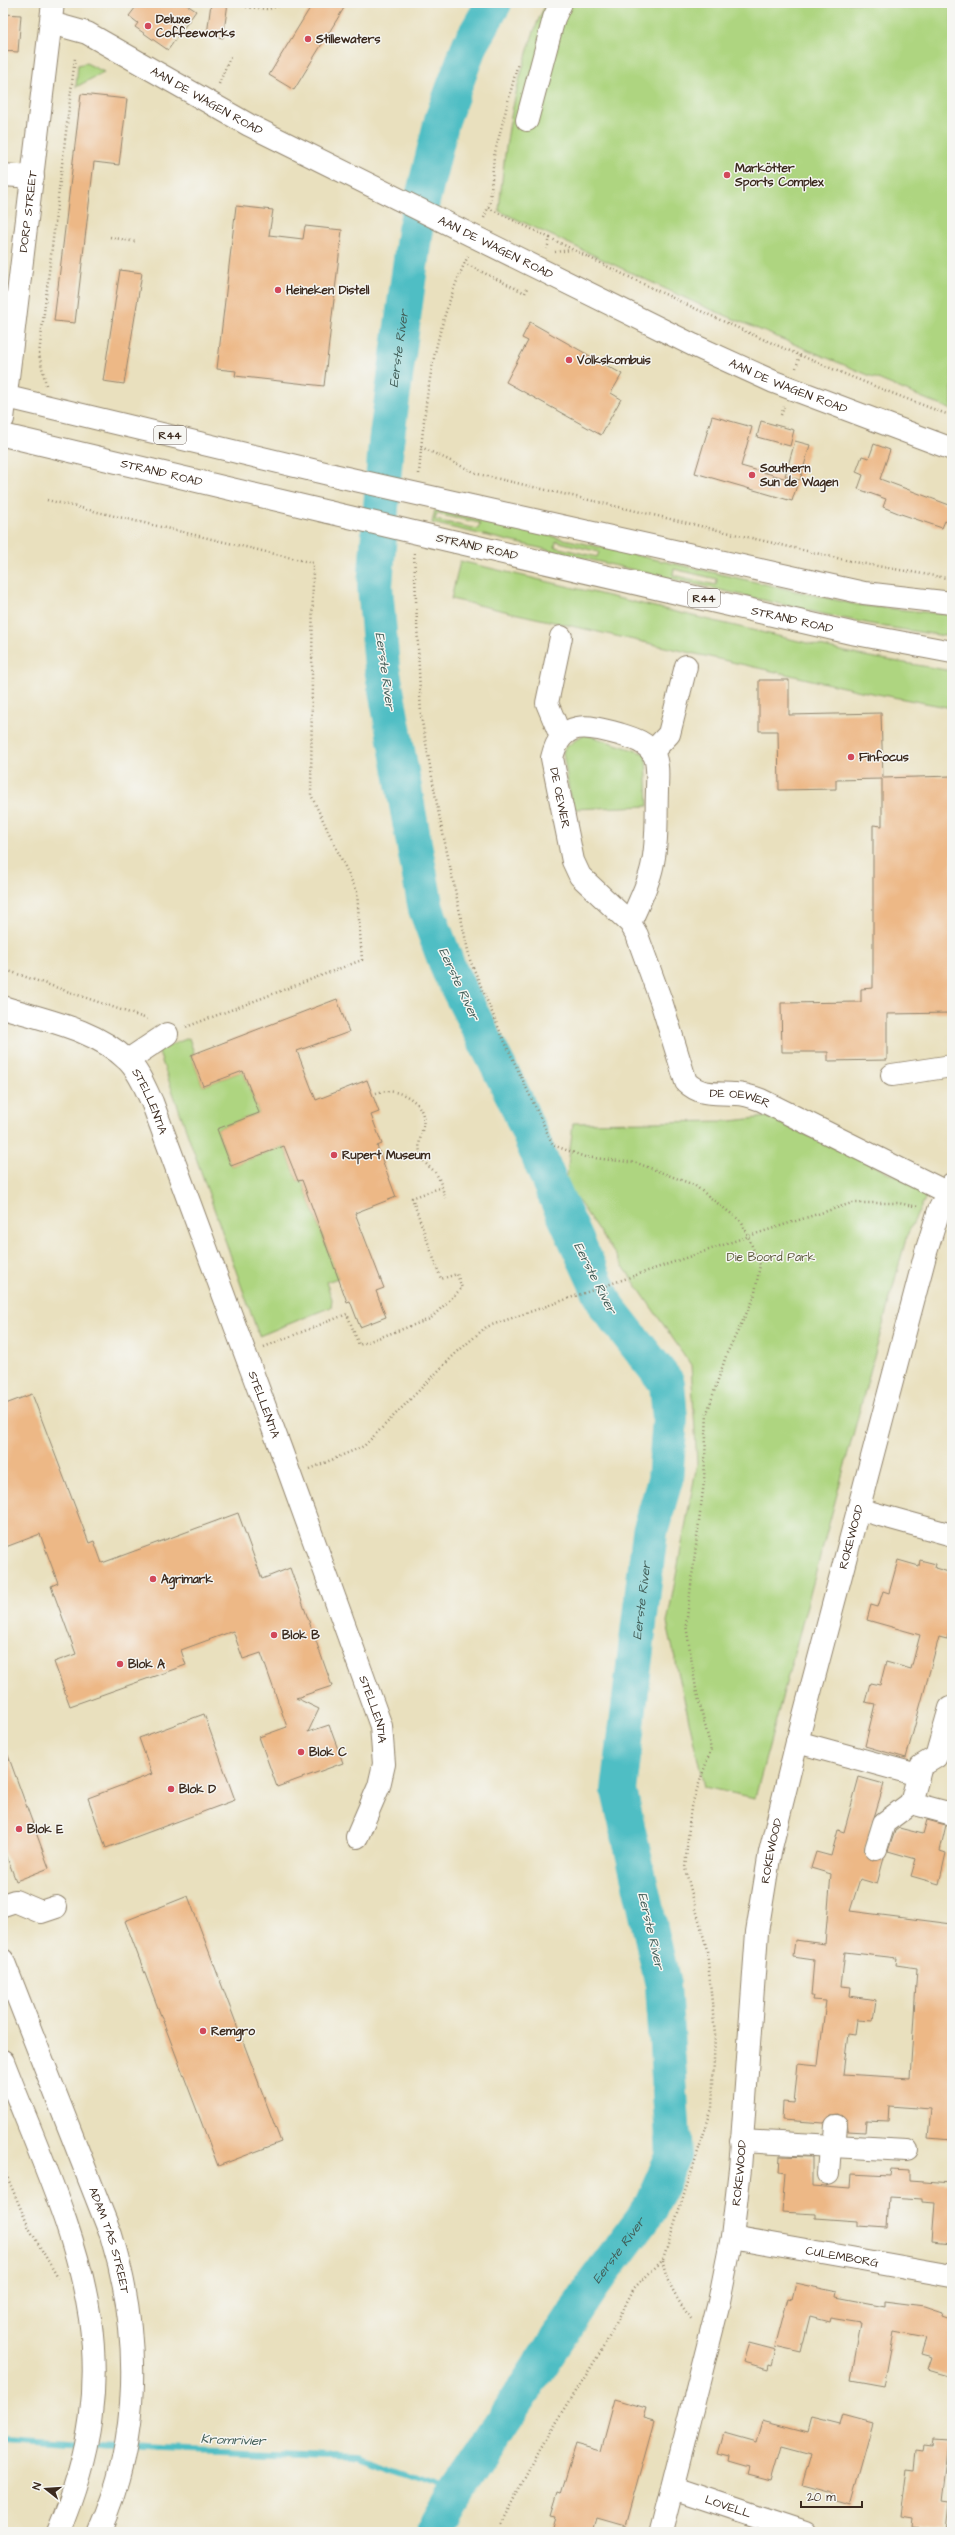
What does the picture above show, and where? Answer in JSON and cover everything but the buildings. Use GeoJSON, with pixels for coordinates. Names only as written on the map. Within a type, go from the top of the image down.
{"type":"FeatureCollection","features":[{"type":"Feature","properties":{"kind":"street"},"geometry":{"type":"LineString","coordinates":[[527,120],[554,18],[561,3]]}},
{"type":"Feature","properties":{"kind":"street","name":"DORP STREET"},"geometry":{"type":"LineString","coordinates":[[3,419],[4,396],[34,177],[52,13]]}},
{"type":"Feature","properties":{"kind":"street","name":"AAN DE WAGEN ROAD"},"geometry":{"type":"LineString","coordinates":[[52,13],[249,125],[539,267],[606,303],[760,376],[952,449]]}},
{"type":"Feature","properties":{"kind":"street"},"geometry":{"type":"LineString","coordinates":[[3,174],[34,177]]}},
{"type":"Feature","properties":{"kind":"street","name":"R44"},"geometry":{"type":"LineString","coordinates":[[4,396],[333,475],[864,593],[952,603]]}},
{"type":"Feature","properties":{"kind":"street","name":"STRAND ROAD"},"geometry":{"type":"LineString","coordinates":[[3,435],[851,633],[952,652]]}},
{"type":"Feature","properties":{"kind":"street"},"geometry":{"type":"LineString","coordinates":[[561,637],[547,703],[561,737],[570,730],[580,726],[594,726],[640,741],[652,752],[657,766],[655,851],[647,883],[630,923]]}},
{"type":"Feature","properties":{"kind":"street"},"geometry":{"type":"LineString","coordinates":[[652,752],[669,734],[686,666]]}},
{"type":"Feature","properties":{"kind":"street","name":"DE OEWER"},"geometry":{"type":"LineString","coordinates":[[561,737],[555,745],[552,758],[573,861],[580,876],[630,923],[643,948],[662,1002],[681,1073],[694,1090],[704,1094],[737,1094],[762,1100],[946,1195]]}},
{"type":"Feature","properties":{"kind":"street","name":"STELLENTIA"},"geometry":{"type":"LineString","coordinates":[[3,1007],[86,1034],[113,1048],[128,1060],[140,1076],[152,1102],[290,1474],[380,1726],[384,1764],[379,1786],[357,1837]]}},
{"type":"Feature","properties":{"kind":"street"},"geometry":{"type":"LineString","coordinates":[[128,1060],[167,1034]]}},
{"type":"Feature","properties":{"kind":"street"},"geometry":{"type":"LineString","coordinates":[[892,1075],[952,1066]]}},
{"type":"Feature","properties":{"kind":"street","name":"ROKEWOOD"},"geometry":{"type":"LineString","coordinates":[[661,2532],[719,2302],[732,2237],[758,1925],[770,1852],[858,1509],[946,1195]]}},
{"type":"Feature","properties":{"kind":"street"},"geometry":{"type":"LineString","coordinates":[[858,1509],[952,1535]]}},
{"type":"Feature","properties":{"kind":"street"},"geometry":{"type":"LineString","coordinates":[[876,1849],[884,1823],[911,1803],[921,1766],[936,1757],[950,1708]]}},
{"type":"Feature","properties":{"kind":"street"},"geometry":{"type":"LineString","coordinates":[[797,1742],[918,1775]]}},
{"type":"Feature","properties":{"kind":"street"},"geometry":{"type":"LineString","coordinates":[[911,1803],[952,1814]]}},
{"type":"Feature","properties":{"kind":"street"},"geometry":{"type":"LineString","coordinates":[[3,1905],[15,1901],[41,1912],[56,1907]]}},
{"type":"Feature","properties":{"kind":"street","name":"ADAM TAS STREET"},"geometry":{"type":"LineString","coordinates":[[3,1960],[117,2254],[123,2278],[132,2336],[132,2390],[128,2434],[111,2501],[99,2532]]}},
{"type":"Feature","properties":{"kind":"street"},"geometry":{"type":"LineString","coordinates":[[3,2062],[80,2263],[93,2336],[95,2383],[87,2446],[73,2496],[58,2532]]}},
{"type":"Feature","properties":{"kind":"street"},"geometry":{"type":"LineString","coordinates":[[741,2141],[833,2139],[907,2150]]}},
{"type":"Feature","properties":{"kind":"street"},"geometry":{"type":"LineString","coordinates":[[828,2174],[833,2139]]}},
{"type":"Feature","properties":{"kind":"street","name":"CULEMBORG"},"geometry":{"type":"LineString","coordinates":[[732,2237],[952,2276]]}},
{"type":"Feature","properties":{"kind":"street","name":"LOVELL"},"geometry":{"type":"LineString","coordinates":[[673,2488],[806,2532]]}},
{"type":"Feature","properties":{"kind":"path"},"geometry":{"type":"LineString","coordinates":[[246,6],[268,9],[289,3]]}},
{"type":"Feature","properties":{"kind":"path"},"geometry":{"type":"LineString","coordinates":[[219,84],[230,57]]}},
{"type":"Feature","properties":{"kind":"path"},"geometry":{"type":"LineString","coordinates":[[48,392],[39,354],[75,58]]}},
{"type":"Feature","properties":{"kind":"path"},"geometry":{"type":"LineString","coordinates":[[488,208],[695,310],[800,355],[952,416]]}},
{"type":"Feature","properties":{"kind":"path"},"geometry":{"type":"LineString","coordinates":[[110,237],[136,242]]}},
{"type":"Feature","properties":{"kind":"path"},"geometry":{"type":"LineString","coordinates":[[550,238],[546,253],[572,250]]}},
{"type":"Feature","properties":{"kind":"path"},"geometry":{"type":"LineString","coordinates":[[419,481],[421,447],[435,347],[464,263],[525,293],[530,284]]}},
{"type":"Feature","properties":{"kind":"path"},"geometry":{"type":"LineString","coordinates":[[794,374],[800,355]]}},
{"type":"Feature","properties":{"kind":"path"},"geometry":{"type":"LineString","coordinates":[[421,447],[478,474],[854,562],[952,579]]}},
{"type":"Feature","properties":{"kind":"path"},"geometry":{"type":"LineString","coordinates":[[3,969],[157,1022],[167,1034],[362,960],[357,892],[311,795],[313,563],[47,500]]}},
{"type":"Feature","properties":{"kind":"path"},"geometry":{"type":"LineString","coordinates":[[414,548],[416,654],[421,716],[438,810],[470,960],[502,1036],[553,1145],[585,1157],[637,1163],[694,1185],[742,1222],[760,1266],[754,1298],[727,1353],[707,1413],[704,1482],[686,1625],[696,1689],[711,1749],[691,1807],[685,1868],[707,1950],[715,2035],[712,2108],[663,2260],[634,2288],[606,2343],[540,2449],[500,2525]]}},
{"type":"Feature","properties":{"kind":"path"},"geometry":{"type":"LineString","coordinates":[[376,1093],[394,1090],[410,1098],[417,1105],[424,1126],[419,1141],[419,1150],[428,1166],[437,1173],[445,1198]]}},
{"type":"Feature","properties":{"kind":"path"},"geometry":{"type":"LineString","coordinates":[[259,1349],[347,1314],[359,1345],[430,1319],[451,1301],[462,1288],[457,1274],[441,1279],[412,1198],[442,1187]]}},
{"type":"Feature","properties":{"kind":"path"},"geometry":{"type":"LineString","coordinates":[[290,1474],[305,1472],[364,1446],[455,1354],[486,1328],[749,1236],[852,1203],[898,1204],[946,1195]]}},
{"type":"Feature","properties":{"kind":"path"},"geometry":{"type":"LineString","coordinates":[[3,2167],[30,2228],[61,2283]]}},
{"type":"Feature","properties":{"kind":"path"},"geometry":{"type":"LineString","coordinates":[[663,2260],[667,2279],[680,2304],[694,2322]]}},
{"type":"Feature","properties":{"kind":"green space","name":"Markötter Sports Complex"},"geometry":{"type":"Polygon","coordinates":[[[547,3],[952,3],[952,410],[698,304],[499,211],[505,153],[519,79],[537,24],[547,3]]]}},
{"type":"Feature","properties":{"kind":"green space"},"geometry":{"type":"Polygon","coordinates":[[[86,63],[104,72],[76,87],[78,65],[86,63]]]}},
{"type":"Feature","properties":{"kind":"green space"},"geometry":{"type":"Polygon","coordinates":[[[435,510],[858,605],[952,615],[952,637],[886,627],[832,616],[432,523],[435,510]],[[437,514],[435,520],[478,529],[480,523],[437,514]],[[556,541],[555,547],[597,557],[599,552],[556,541]],[[674,569],[673,575],[716,585],[717,579],[674,569]]]}},
{"type":"Feature","properties":{"kind":"green space"},"geometry":{"type":"Polygon","coordinates":[[[460,561],[858,655],[952,671],[952,708],[861,691],[451,599],[460,561]]]}},
{"type":"Feature","properties":{"kind":"green space"},"geometry":{"type":"Polygon","coordinates":[[[584,734],[646,754],[648,806],[572,809],[563,752],[565,748],[584,734]]]}},
{"type":"Feature","properties":{"kind":"green space"},"geometry":{"type":"Polygon","coordinates":[[[189,1038],[194,1053],[191,1055],[203,1086],[243,1071],[259,1113],[217,1129],[231,1166],[284,1146],[298,1181],[302,1180],[338,1278],[326,1282],[332,1299],[331,1307],[259,1336],[158,1050],[189,1038]]]}},
{"type":"Feature","properties":{"kind":"green space","name":"Die Boord Park"},"geometry":{"type":"Polygon","coordinates":[[[767,1117],[929,1191],[907,1235],[755,1798],[704,1787],[667,1623],[697,1464],[691,1365],[566,1183],[573,1123],[731,1121],[767,1117]]]}},
{"type":"Feature","properties":{"kind":"waterway","name":"Eerste River"},"geometry":{"type":"LineString","coordinates":[[434,2532],[458,2490],[593,2285],[650,2209],[674,2155],[663,1985],[619,1791],[650,1532],[665,1480],[670,1419],[667,1383],[607,1307],[552,1188],[515,1099],[449,970],[426,909],[382,668],[375,586],[386,443],[415,230],[442,120],[470,44],[494,3]]}},
{"type":"Feature","properties":{"kind":"waterway","name":"Kromrivier"},"geometry":{"type":"LineString","coordinates":[[3,2439],[162,2449],[357,2456],[458,2490]]}},
{"type":"Feature","properties":{"kind":"place","name":"Deluxe Coffeeworks"},"geometry":{"type":"Point","coordinates":[148,26]}},
{"type":"Feature","properties":{"kind":"place","name":"Stillewaters"},"geometry":{"type":"Point","coordinates":[308,39]}},
{"type":"Feature","properties":{"kind":"place","name":"Markötter Sports Complex"},"geometry":{"type":"Point","coordinates":[727,175]}},
{"type":"Feature","properties":{"kind":"place","name":"Heineken Distell"},"geometry":{"type":"Point","coordinates":[278,290]}},
{"type":"Feature","properties":{"kind":"place","name":"Volkskombuis"},"geometry":{"type":"Point","coordinates":[569,360]}},
{"type":"Feature","properties":{"kind":"place","name":"Southern Sun de Wagen"},"geometry":{"type":"Point","coordinates":[752,475]}},
{"type":"Feature","properties":{"kind":"place","name":"Finfocus"},"geometry":{"type":"Point","coordinates":[851,757]}},
{"type":"Feature","properties":{"kind":"place","name":"Rupert Museum"},"geometry":{"type":"Point","coordinates":[334,1155]}},
{"type":"Feature","properties":{"kind":"place","name":"Agrimark"},"geometry":{"type":"Point","coordinates":[153,1579]}},
{"type":"Feature","properties":{"kind":"place","name":"Blok B"},"geometry":{"type":"Point","coordinates":[274,1635]}},
{"type":"Feature","properties":{"kind":"place","name":"Blok A"},"geometry":{"type":"Point","coordinates":[120,1664]}},
{"type":"Feature","properties":{"kind":"place","name":"Blok C"},"geometry":{"type":"Point","coordinates":[301,1752]}},
{"type":"Feature","properties":{"kind":"place","name":"Blok D"},"geometry":{"type":"Point","coordinates":[171,1789]}},
{"type":"Feature","properties":{"kind":"place","name":"Blok E"},"geometry":{"type":"Point","coordinates":[19,1829]}},
{"type":"Feature","properties":{"kind":"place","name":"Remgro"},"geometry":{"type":"Point","coordinates":[203,2031]}}]}
